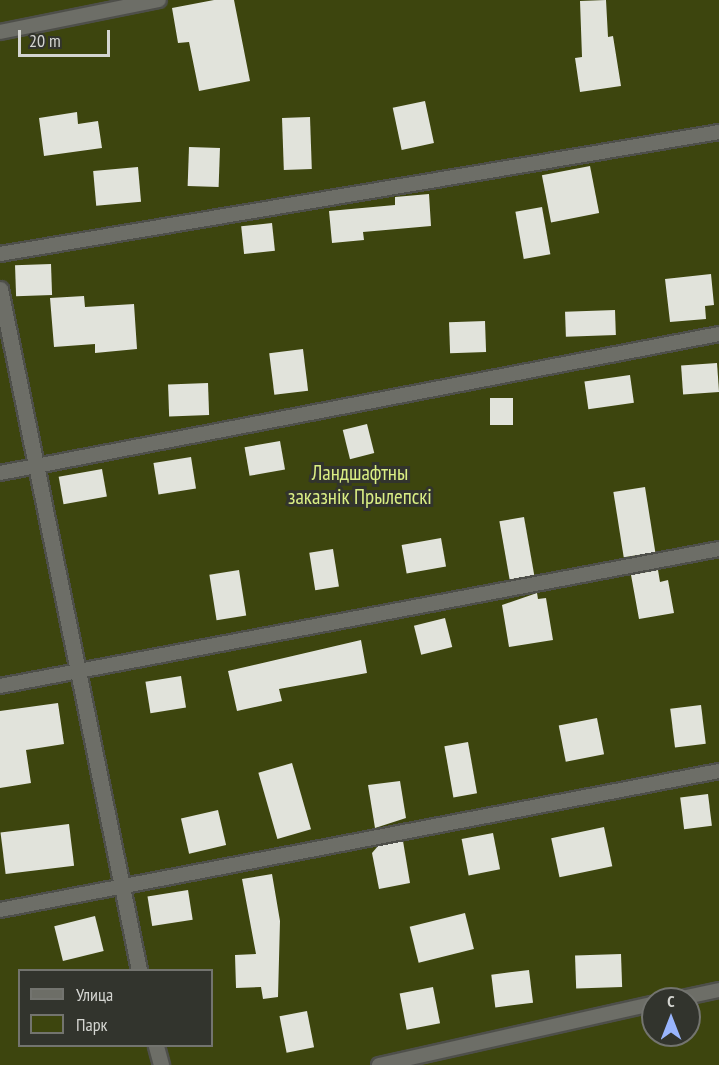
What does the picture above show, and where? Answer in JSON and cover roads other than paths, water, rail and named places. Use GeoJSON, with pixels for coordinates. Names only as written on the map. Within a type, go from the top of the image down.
{"type":"FeatureCollection","features":[{"type":"Feature","properties":{"kind":"street"},"geometry":{"type":"LineString","coordinates":[[0,289],[79,669],[119,885],[139,969]]}},
{"type":"Feature","properties":{"kind":"street"},"geometry":{"type":"LineString","coordinates":[[156,1047],[161,1065]]}},
{"type":"Feature","properties":{"kind":"lane"},"geometry":{"type":"LineString","coordinates":[[0,32],[159,0]]}},
{"type":"Feature","properties":{"kind":"lane"},"geometry":{"type":"LineString","coordinates":[[0,254],[719,132]]}},
{"type":"Feature","properties":{"kind":"lane"},"geometry":{"type":"LineString","coordinates":[[0,473],[719,334]]}},
{"type":"Feature","properties":{"kind":"lane"},"geometry":{"type":"LineString","coordinates":[[0,686],[79,669],[719,549]]}},
{"type":"Feature","properties":{"kind":"lane"},"geometry":{"type":"LineString","coordinates":[[0,910],[119,885],[719,771]]}},
{"type":"Feature","properties":{"kind":"lane"},"geometry":{"type":"LineString","coordinates":[[701,994],[719,990]]}},
{"type":"Feature","properties":{"kind":"lane"},"geometry":{"type":"LineString","coordinates":[[379,1065],[641,1007]]}},
{"type":"Feature","properties":{"kind":"park label","name":"Ландшафтны заказнік Прылепскі"},"geometry":{"type":"Point","coordinates":[360,485]}}]}
